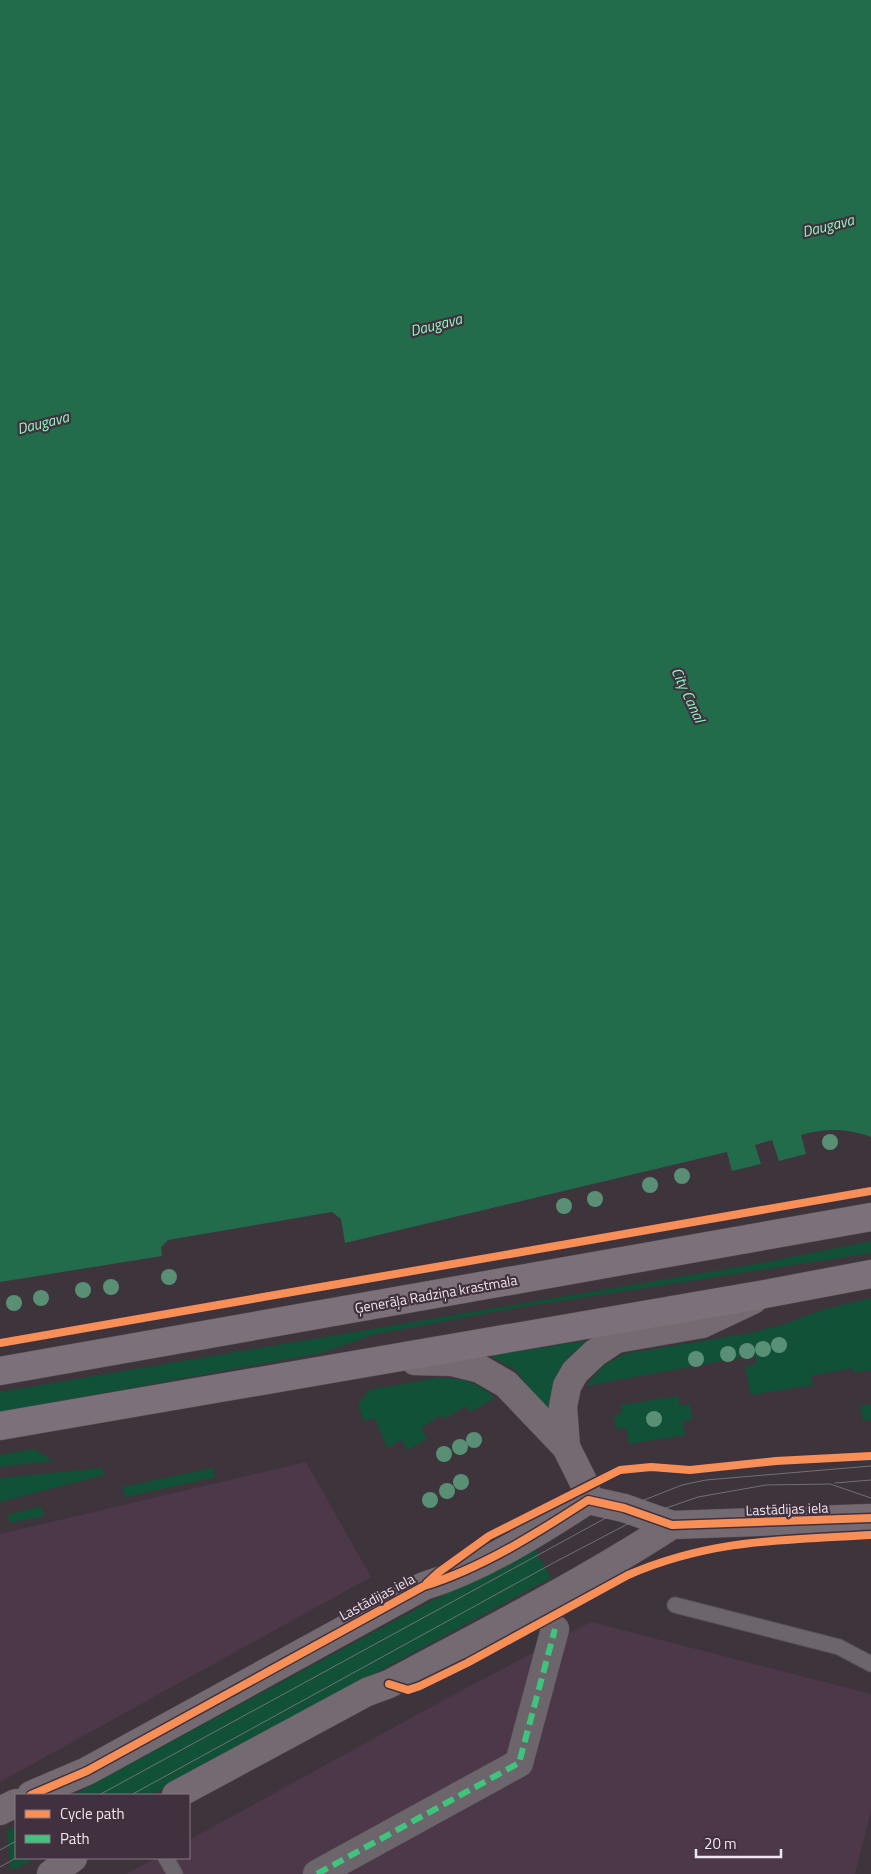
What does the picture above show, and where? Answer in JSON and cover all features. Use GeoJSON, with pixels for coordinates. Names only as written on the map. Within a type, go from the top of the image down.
{"type":"FeatureCollection","features":[{"type":"Feature","properties":{"kind":"main road","name":"Ģenerāļa Radziņa krastmala"},"geometry":{"type":"LineString","coordinates":[[0,1371],[871,1217]]}},
{"type":"Feature","properties":{"kind":"main road"},"geometry":{"type":"LineString","coordinates":[[0,1426],[871,1274]]}},
{"type":"Feature","properties":{"kind":"street"},"geometry":{"type":"LineString","coordinates":[[566,1447],[563,1407],[567,1386],[575,1372],[595,1353],[616,1339],[702,1324],[765,1294]]}},
{"type":"Feature","properties":{"kind":"street"},"geometry":{"type":"LineString","coordinates":[[385,1360],[452,1362],[480,1370],[506,1384],[566,1447],[585,1486],[588,1500]]}},
{"type":"Feature","properties":{"kind":"street","name":"Lastādijas iela"},"geometry":{"type":"LineString","coordinates":[[33,1794],[86,1771],[424,1586],[455,1576],[554,1522],[588,1500],[624,1508],[672,1525],[870,1521]]}},
{"type":"Feature","properties":{"kind":"street"},"geometry":{"type":"LineString","coordinates":[[178,1794],[568,1587],[620,1558],[672,1525]]}},
{"type":"Feature","properties":{"kind":"street"},"geometry":{"type":"LineString","coordinates":[[317,1874],[519,1763],[555,1629]]}},
{"type":"Feature","properties":{"kind":"street"},"geometry":{"type":"LineString","coordinates":[[0,1811],[15,1803]]}},
{"type":"Feature","properties":{"kind":"street"},"geometry":{"type":"LineString","coordinates":[[51,1874],[73,1859]]}},
{"type":"Feature","properties":{"kind":"lane"},"geometry":{"type":"LineString","coordinates":[[675,1605],[840,1647],[871,1664]]}},
{"type":"Feature","properties":{"kind":"lane"},"geometry":{"type":"LineString","coordinates":[[167,1859],[175,1874]]}},
{"type":"Feature","properties":{"kind":"shaded area"},"geometry":{"type":"Polygon","coordinates":[[[871,1241],[871,1253],[510,1309],[372,1335],[322,1353],[0,1412],[0,1392],[767,1262],[871,1241]]]}},
{"type":"Feature","properties":{"kind":"shaded area"},"geometry":{"type":"Polygon","coordinates":[[[871,1298],[871,1370],[854,1373],[853,1368],[811,1376],[813,1385],[751,1395],[745,1366],[757,1364],[755,1355],[586,1386],[603,1366],[624,1354],[750,1333],[785,1324],[821,1310],[871,1298]]]}},
{"type":"Feature","properties":{"kind":"shaded area"},"geometry":{"type":"Polygon","coordinates":[[[584,1341],[585,1344],[566,1360],[558,1374],[553,1413],[538,1401],[516,1370],[493,1358],[493,1355],[584,1341]]]}},
{"type":"Feature","properties":{"kind":"shaded area"},"geometry":{"type":"Polygon","coordinates":[[[437,1378],[454,1378],[475,1384],[495,1398],[470,1412],[466,1406],[444,1419],[441,1415],[421,1428],[427,1439],[407,1450],[402,1440],[387,1448],[375,1418],[364,1421],[358,1404],[369,1390],[437,1378]]]}},
{"type":"Feature","properties":{"kind":"shaded area"},"geometry":{"type":"Polygon","coordinates":[[[678,1396],[680,1406],[690,1404],[692,1419],[683,1421],[685,1435],[629,1444],[626,1428],[616,1429],[614,1415],[622,1414],[621,1405],[678,1396]]]}},
{"type":"Feature","properties":{"kind":"shaded area"},"geometry":{"type":"Polygon","coordinates":[[[871,1404],[871,1420],[863,1421],[860,1406],[871,1404]]]}},
{"type":"Feature","properties":{"kind":"shaded area"},"geometry":{"type":"Polygon","coordinates":[[[34,1449],[53,1461],[0,1467],[0,1455],[34,1449]]]}},
{"type":"Feature","properties":{"kind":"shaded area"},"geometry":{"type":"Polygon","coordinates":[[[306,1462],[371,1577],[0,1782],[0,1534],[306,1462]]]}},
{"type":"Feature","properties":{"kind":"shaded area"},"geometry":{"type":"Polygon","coordinates":[[[102,1468],[104,1475],[0,1502],[0,1478],[102,1468]]]}},
{"type":"Feature","properties":{"kind":"shaded area"},"geometry":{"type":"Polygon","coordinates":[[[213,1468],[215,1477],[125,1497],[122,1487],[213,1468]]]}},
{"type":"Feature","properties":{"kind":"shaded area"},"geometry":{"type":"Polygon","coordinates":[[[41,1506],[44,1516],[10,1523],[7,1515],[41,1506]]]}},
{"type":"Feature","properties":{"kind":"shaded area"},"geometry":{"type":"Polygon","coordinates":[[[533,1546],[551,1578],[153,1794],[75,1794],[533,1546]]]}},
{"type":"Feature","properties":{"kind":"shaded area"},"geometry":{"type":"Polygon","coordinates":[[[591,1622],[871,1694],[871,1811],[855,1874],[126,1874],[154,1859],[190,1859],[190,1839],[440,1702],[591,1622]]]}},
{"type":"Feature","properties":{"kind":"shaded area"},"geometry":{"type":"Polygon","coordinates":[[[15,1827],[15,1859],[34,1859],[11,1871],[7,1831],[15,1827]]]}},
{"type":"Feature","properties":{"kind":"water"},"geometry":{"type":"Polygon","coordinates":[[[0,0],[871,0],[871,1137],[836,1130],[801,1135],[806,1154],[779,1161],[772,1140],[755,1145],[761,1164],[732,1171],[727,1152],[345,1243],[341,1219],[332,1212],[168,1240],[161,1247],[162,1256],[0,1282],[0,0]]]}},
{"type":"Feature","properties":{"kind":"tram line"},"geometry":{"type":"LineString","coordinates":[[101,1794],[624,1508],[682,1485],[706,1480],[871,1466]]}},
{"type":"Feature","properties":{"kind":"tram line"},"geometry":{"type":"LineString","coordinates":[[835,1483],[871,1480]]}},
{"type":"Feature","properties":{"kind":"tram line"},"geometry":{"type":"LineString","coordinates":[[133,1794],[555,1562],[643,1516],[698,1497],[766,1485],[830,1484],[871,1498]]}},
{"type":"Feature","properties":{"kind":"tram line"},"geometry":{"type":"LineString","coordinates":[[0,1850],[15,1842]]}},
{"type":"Feature","properties":{"kind":"tram line"},"geometry":{"type":"LineString","coordinates":[[0,1867],[15,1859]]}},
{"type":"Feature","properties":{"kind":"marked path"},"geometry":{"type":"LineString","coordinates":[[317,1874],[519,1763],[555,1629]]}},
{"type":"Feature","properties":{"kind":"cycle path"},"geometry":{"type":"LineString","coordinates":[[0,1343],[871,1191]]}},
{"type":"Feature","properties":{"kind":"cycle path"},"geometry":{"type":"LineString","coordinates":[[427,1583],[439,1572],[489,1536],[620,1470],[651,1467],[690,1470],[776,1461],[871,1456]]}},
{"type":"Feature","properties":{"kind":"cycle path"},"geometry":{"type":"LineString","coordinates":[[33,1794],[87,1771],[424,1586],[467,1570],[509,1549],[588,1500],[624,1508],[672,1525],[871,1518]]}},
{"type":"Feature","properties":{"kind":"cycle path"},"geometry":{"type":"LineString","coordinates":[[389,1684],[408,1690],[420,1686],[467,1663],[628,1575],[659,1563],[689,1554],[748,1543],[871,1535]]}},
{"type":"Feature","properties":{"kind":"water label","name":"Daugava"},"geometry":{"type":"Point","coordinates":[828,226]}},
{"type":"Feature","properties":{"kind":"water label","name":"Daugava"},"geometry":{"type":"Point","coordinates":[436,325]}},
{"type":"Feature","properties":{"kind":"water label","name":"Daugava"},"geometry":{"type":"Point","coordinates":[43,423]}},
{"type":"Feature","properties":{"kind":"water label","name":"City Canal"},"geometry":{"type":"Point","coordinates":[688,695]}}]}
